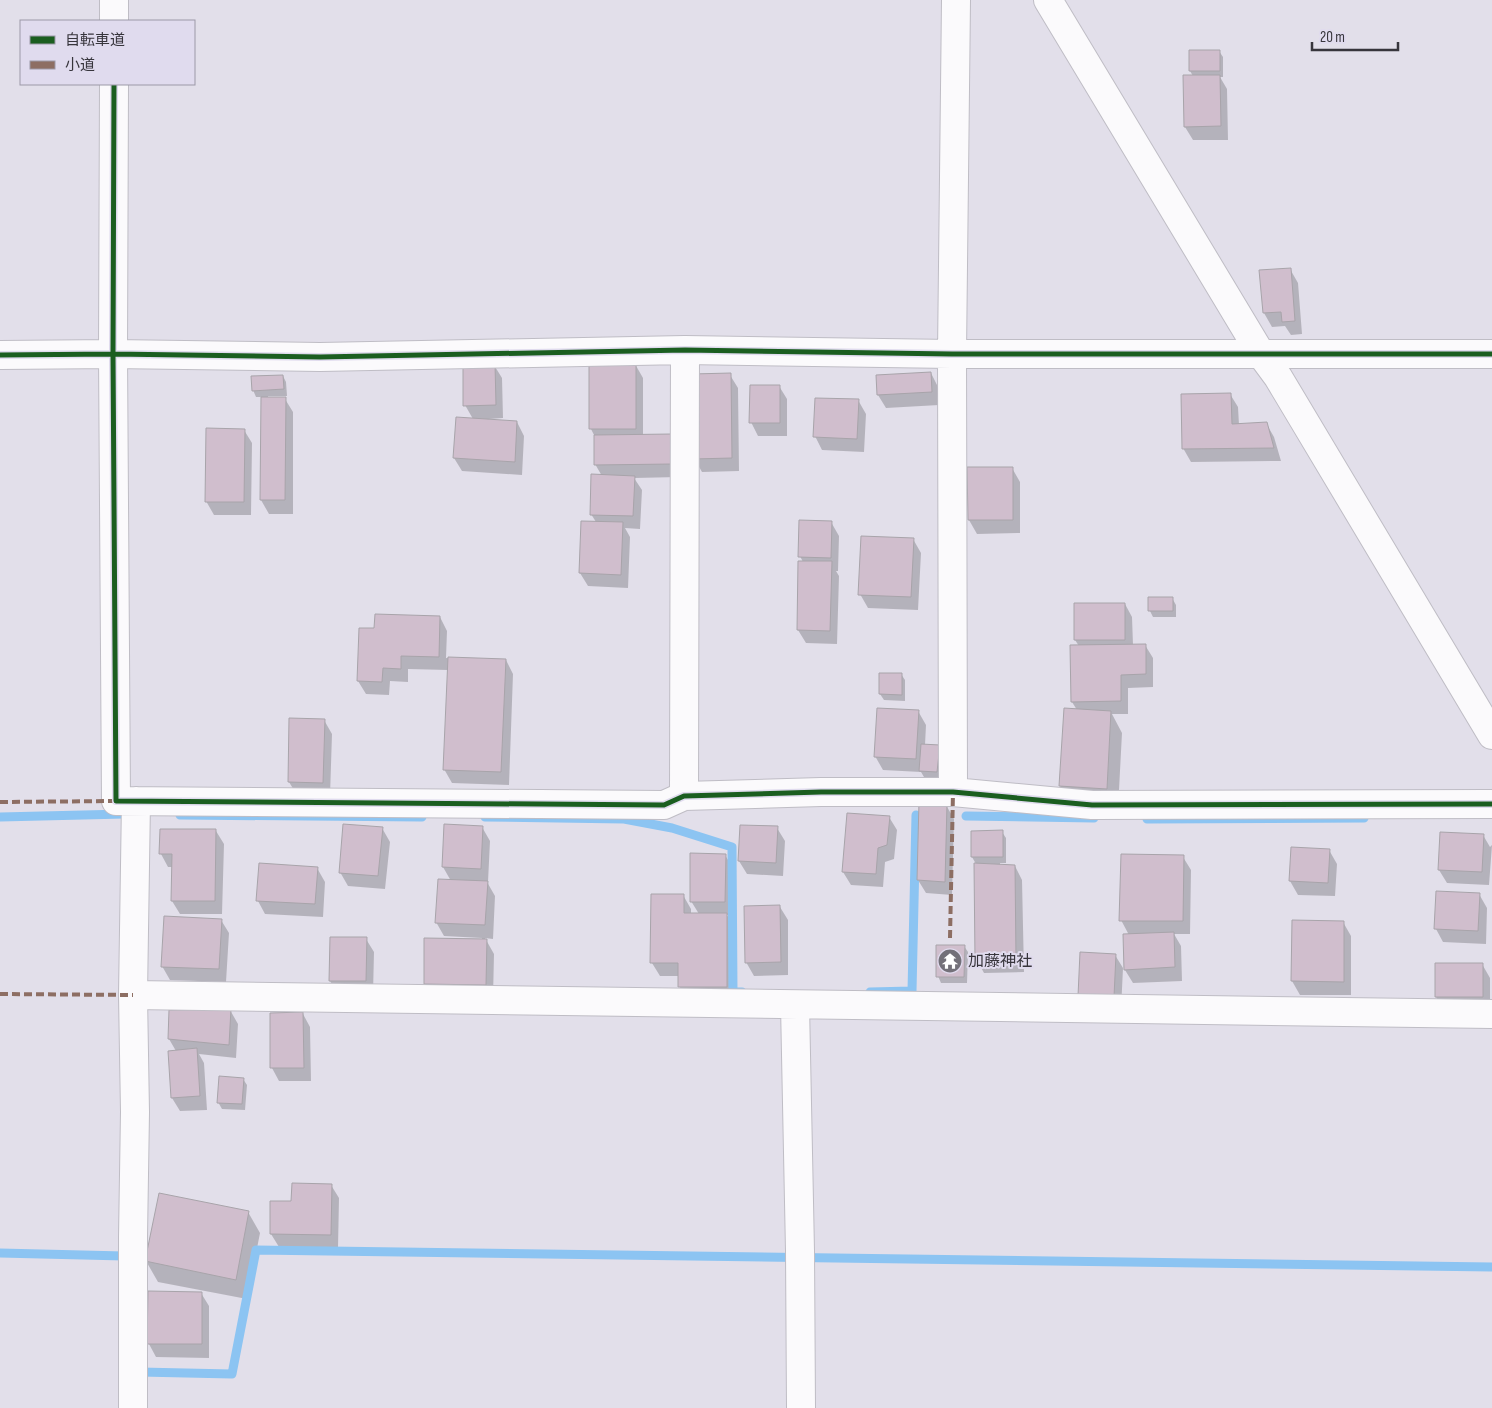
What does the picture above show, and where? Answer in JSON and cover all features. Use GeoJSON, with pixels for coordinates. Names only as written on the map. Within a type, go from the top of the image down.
{"type":"FeatureCollection","features":[{"type":"Feature","properties":{"kind":"street"},"geometry":{"type":"LineString","coordinates":[[114,0],[114,20]]}},
{"type":"Feature","properties":{"kind":"street"},"geometry":{"type":"LineString","coordinates":[[953,792],[952,354],[956,0]]}},
{"type":"Feature","properties":{"kind":"street"},"geometry":{"type":"LineString","coordinates":[[1048,0],[1261,354],[1278,377],[1492,735]]}},
{"type":"Feature","properties":{"kind":"street"},"geometry":{"type":"LineString","coordinates":[[114,85],[112,354],[116,801],[136,809],[664,805],[684,796],[821,792],[953,792],[1092,804],[1492,804]]}},
{"type":"Feature","properties":{"kind":"street"},"geometry":{"type":"LineString","coordinates":[[684,796],[685,350]]}},
{"type":"Feature","properties":{"kind":"street"},"geometry":{"type":"LineString","coordinates":[[0,355],[112,354],[320,357],[685,350],[952,354],[1492,354]]}},
{"type":"Feature","properties":{"kind":"street"},"geometry":{"type":"LineString","coordinates":[[134,1408],[133,995],[136,809]]}},
{"type":"Feature","properties":{"kind":"street"},"geometry":{"type":"LineString","coordinates":[[133,995],[1492,1014]]}},
{"type":"Feature","properties":{"kind":"street"},"geometry":{"type":"LineString","coordinates":[[796,1005],[801,1408]]}},
{"type":"Feature","properties":{"kind":"building"},"geometry":{"type":"Polygon","coordinates":[[[1189,50],[1220,50],[1220,71],[1189,71],[1189,50]]]}},
{"type":"Feature","properties":{"kind":"building"},"geometry":{"type":"Polygon","coordinates":[[[1183,75],[1220,75],[1221,126],[1184,127],[1183,75]]]}},
{"type":"Feature","properties":{"kind":"building"},"geometry":{"type":"Polygon","coordinates":[[[1291,268],[1295,321],[1282,322],[1281,312],[1263,313],[1259,270],[1291,268]]]}},
{"type":"Feature","properties":{"kind":"building"},"geometry":{"type":"Polygon","coordinates":[[[636,363],[636,429],[589,429],[589,364],[636,363]]]}},
{"type":"Feature","properties":{"kind":"building"},"geometry":{"type":"Polygon","coordinates":[[[463,364],[495,364],[496,405],[463,406],[463,364]]]}},
{"type":"Feature","properties":{"kind":"building"},"geometry":{"type":"Polygon","coordinates":[[[931,372],[932,392],[877,395],[876,375],[931,372]]]}},
{"type":"Feature","properties":{"kind":"building"},"geometry":{"type":"Polygon","coordinates":[[[731,373],[732,458],[693,459],[692,374],[731,373]]]}},
{"type":"Feature","properties":{"kind":"building"},"geometry":{"type":"Polygon","coordinates":[[[283,375],[284,389],[252,391],[251,376],[283,375]]]}},
{"type":"Feature","properties":{"kind":"building"},"geometry":{"type":"Polygon","coordinates":[[[750,385],[780,385],[780,423],[749,423],[750,385]]]}},
{"type":"Feature","properties":{"kind":"building"},"geometry":{"type":"Polygon","coordinates":[[[1231,393],[1232,424],[1267,422],[1274,448],[1182,449],[1181,394],[1231,393]]]}},
{"type":"Feature","properties":{"kind":"building"},"geometry":{"type":"Polygon","coordinates":[[[261,397],[286,397],[285,500],[260,500],[261,397]]]}},
{"type":"Feature","properties":{"kind":"building"},"geometry":{"type":"Polygon","coordinates":[[[815,398],[859,399],[857,439],[813,437],[815,398]]]}},
{"type":"Feature","properties":{"kind":"building"},"geometry":{"type":"Polygon","coordinates":[[[456,417],[517,421],[515,462],[453,458],[456,417]]]}},
{"type":"Feature","properties":{"kind":"building"},"geometry":{"type":"Polygon","coordinates":[[[206,428],[245,429],[244,502],[205,502],[206,428]]]}},
{"type":"Feature","properties":{"kind":"building"},"geometry":{"type":"Polygon","coordinates":[[[672,434],[672,464],[594,465],[594,435],[672,434]]]}},
{"type":"Feature","properties":{"kind":"building"},"geometry":{"type":"Polygon","coordinates":[[[967,467],[1013,467],[1013,520],[968,520],[967,467]]]}},
{"type":"Feature","properties":{"kind":"building"},"geometry":{"type":"Polygon","coordinates":[[[591,474],[635,476],[633,516],[590,515],[591,474]]]}},
{"type":"Feature","properties":{"kind":"building"},"geometry":{"type":"Polygon","coordinates":[[[799,520],[832,521],[831,558],[798,557],[799,520]]]}},
{"type":"Feature","properties":{"kind":"building"},"geometry":{"type":"Polygon","coordinates":[[[581,521],[623,522],[621,575],[579,573],[581,521]]]}},
{"type":"Feature","properties":{"kind":"building"},"geometry":{"type":"Polygon","coordinates":[[[861,536],[914,538],[911,597],[858,595],[861,536]]]}},
{"type":"Feature","properties":{"kind":"building"},"geometry":{"type":"Polygon","coordinates":[[[798,561],[832,561],[830,631],[797,630],[798,561]]]}},
{"type":"Feature","properties":{"kind":"building"},"geometry":{"type":"Polygon","coordinates":[[[1148,597],[1173,597],[1173,611],[1148,611],[1148,597]]]}},
{"type":"Feature","properties":{"kind":"building"},"geometry":{"type":"Polygon","coordinates":[[[1074,603],[1125,603],[1125,640],[1074,640],[1074,603]]]}},
{"type":"Feature","properties":{"kind":"building"},"geometry":{"type":"Polygon","coordinates":[[[375,614],[440,616],[439,657],[401,656],[401,669],[383,668],[382,682],[357,681],[359,628],[374,628],[375,614]]]}},
{"type":"Feature","properties":{"kind":"building"},"geometry":{"type":"Polygon","coordinates":[[[1146,644],[1146,674],[1121,675],[1121,701],[1071,702],[1070,645],[1146,644]]]}},
{"type":"Feature","properties":{"kind":"building"},"geometry":{"type":"Polygon","coordinates":[[[448,657],[506,659],[501,772],[443,770],[448,657]]]}},
{"type":"Feature","properties":{"kind":"building"},"geometry":{"type":"Polygon","coordinates":[[[879,673],[902,673],[902,695],[879,694],[879,673]]]}},
{"type":"Feature","properties":{"kind":"building"},"geometry":{"type":"Polygon","coordinates":[[[877,708],[919,710],[916,759],[874,757],[877,708]]]}},
{"type":"Feature","properties":{"kind":"building"},"geometry":{"type":"Polygon","coordinates":[[[1064,708],[1111,711],[1107,789],[1059,786],[1064,708]]]}},
{"type":"Feature","properties":{"kind":"building"},"geometry":{"type":"Polygon","coordinates":[[[289,718],[325,719],[323,783],[288,782],[289,718]]]}},
{"type":"Feature","properties":{"kind":"building"},"geometry":{"type":"Polygon","coordinates":[[[921,744],[940,745],[937,772],[919,771],[921,744]]]}},
{"type":"Feature","properties":{"kind":"building"},"geometry":{"type":"Polygon","coordinates":[[[919,801],[947,804],[945,882],[917,880],[919,801]]]}},
{"type":"Feature","properties":{"kind":"building"},"geometry":{"type":"Polygon","coordinates":[[[847,813],[890,816],[887,845],[878,848],[876,874],[842,872],[847,813]]]}},
{"type":"Feature","properties":{"kind":"building"},"geometry":{"type":"Polygon","coordinates":[[[343,824],[383,827],[378,876],[339,873],[343,824]]]}},
{"type":"Feature","properties":{"kind":"building"},"geometry":{"type":"Polygon","coordinates":[[[444,824],[483,826],[481,869],[442,867],[444,824]]]}},
{"type":"Feature","properties":{"kind":"building"},"geometry":{"type":"Polygon","coordinates":[[[740,825],[778,826],[776,863],[738,861],[740,825]]]}},
{"type":"Feature","properties":{"kind":"building"},"geometry":{"type":"Polygon","coordinates":[[[160,829],[216,829],[215,901],[171,901],[172,854],[159,854],[160,829]]]}},
{"type":"Feature","properties":{"kind":"building"},"geometry":{"type":"Polygon","coordinates":[[[1003,830],[1003,857],[971,857],[971,831],[1003,830]]]}},
{"type":"Feature","properties":{"kind":"building"},"geometry":{"type":"Polygon","coordinates":[[[1440,832],[1484,834],[1482,872],[1438,870],[1440,832]]]}},
{"type":"Feature","properties":{"kind":"building"},"geometry":{"type":"Polygon","coordinates":[[[1291,847],[1330,849],[1328,883],[1289,881],[1291,847]]]}},
{"type":"Feature","properties":{"kind":"building"},"geometry":{"type":"Polygon","coordinates":[[[690,853],[726,854],[725,902],[690,902],[690,853]]]}},
{"type":"Feature","properties":{"kind":"building"},"geometry":{"type":"Polygon","coordinates":[[[1121,854],[1184,855],[1183,921],[1119,921],[1121,854]]]}},
{"type":"Feature","properties":{"kind":"building"},"geometry":{"type":"Polygon","coordinates":[[[259,863],[318,867],[315,904],[256,901],[259,863]]]}},
{"type":"Feature","properties":{"kind":"building"},"geometry":{"type":"Polygon","coordinates":[[[974,863],[1015,865],[1016,959],[975,960],[974,863]]]}},
{"type":"Feature","properties":{"kind":"building"},"geometry":{"type":"Polygon","coordinates":[[[438,879],[488,881],[485,925],[435,923],[438,879]]]}},
{"type":"Feature","properties":{"kind":"building"},"geometry":{"type":"Polygon","coordinates":[[[1436,891],[1480,893],[1478,931],[1434,929],[1436,891]]]}},
{"type":"Feature","properties":{"kind":"building"},"geometry":{"type":"Polygon","coordinates":[[[651,894],[684,894],[684,913],[727,913],[727,987],[678,987],[678,963],[650,963],[651,894]]]}},
{"type":"Feature","properties":{"kind":"building"},"geometry":{"type":"Polygon","coordinates":[[[780,905],[781,962],[745,963],[744,906],[780,905]]]}},
{"type":"Feature","properties":{"kind":"building"},"geometry":{"type":"Polygon","coordinates":[[[164,916],[222,919],[219,969],[161,967],[164,916]]]}},
{"type":"Feature","properties":{"kind":"building"},"geometry":{"type":"Polygon","coordinates":[[[1292,920],[1344,921],[1344,982],[1291,981],[1292,920]]]}},
{"type":"Feature","properties":{"kind":"building"},"geometry":{"type":"Polygon","coordinates":[[[1174,932],[1175,967],[1124,970],[1123,934],[1174,932]]]}},
{"type":"Feature","properties":{"kind":"building"},"geometry":{"type":"Polygon","coordinates":[[[330,937],[367,937],[366,981],[329,981],[330,937]]]}},
{"type":"Feature","properties":{"kind":"building"},"geometry":{"type":"Polygon","coordinates":[[[424,938],[487,939],[486,985],[424,984],[424,938]]]}},
{"type":"Feature","properties":{"kind":"building","name":"加藤神社"},"geometry":{"type":"Polygon","coordinates":[[[936,945],[965,945],[964,977],[936,977],[936,945]]]}},
{"type":"Feature","properties":{"kind":"building"},"geometry":{"type":"Polygon","coordinates":[[[1080,952],[1116,954],[1114,997],[1078,996],[1080,952]]]}},
{"type":"Feature","properties":{"kind":"building"},"geometry":{"type":"Polygon","coordinates":[[[1435,963],[1483,963],[1483,997],[1435,997],[1435,963]]]}},
{"type":"Feature","properties":{"kind":"building"},"geometry":{"type":"Polygon","coordinates":[[[231,1009],[229,1045],[168,1039],[169,1010],[231,1009]]]}},
{"type":"Feature","properties":{"kind":"building"},"geometry":{"type":"Polygon","coordinates":[[[303,1012],[304,1068],[270,1068],[270,1013],[303,1012]]]}},
{"type":"Feature","properties":{"kind":"building"},"geometry":{"type":"Polygon","coordinates":[[[197,1048],[200,1096],[171,1098],[168,1051],[197,1048]]]}},
{"type":"Feature","properties":{"kind":"building"},"geometry":{"type":"Polygon","coordinates":[[[219,1076],[244,1078],[242,1104],[217,1103],[219,1076]]]}},
{"type":"Feature","properties":{"kind":"building"},"geometry":{"type":"Polygon","coordinates":[[[292,1183],[332,1184],[331,1235],[270,1234],[270,1201],[291,1201],[292,1183]]]}},
{"type":"Feature","properties":{"kind":"building"},"geometry":{"type":"Polygon","coordinates":[[[159,1193],[249,1211],[236,1280],[145,1261],[159,1193]]]}},
{"type":"Feature","properties":{"kind":"building"},"geometry":{"type":"Polygon","coordinates":[[[148,1291],[202,1292],[202,1344],[147,1344],[148,1291]]]}},
{"type":"Feature","properties":{"kind":"waterway"},"geometry":{"type":"LineString","coordinates":[[0,817],[125,814]]}},
{"type":"Feature","properties":{"kind":"waterway"},"geometry":{"type":"LineString","coordinates":[[180,815],[422,817]]}},
{"type":"Feature","properties":{"kind":"waterway"},"geometry":{"type":"LineString","coordinates":[[870,992],[912,991],[916,815]]}},
{"type":"Feature","properties":{"kind":"waterway"},"geometry":{"type":"LineString","coordinates":[[966,816],[1094,818]]}},
{"type":"Feature","properties":{"kind":"waterway"},"geometry":{"type":"LineString","coordinates":[[485,817],[624,819],[672,828],[732,847],[733,992],[742,992]]}},
{"type":"Feature","properties":{"kind":"waterway"},"geometry":{"type":"LineString","coordinates":[[1147,819],[1364,818]]}},
{"type":"Feature","properties":{"kind":"waterway"},"geometry":{"type":"LineString","coordinates":[[140,1372],[232,1374],[256,1250],[1492,1267]]}},
{"type":"Feature","properties":{"kind":"waterway"},"geometry":{"type":"LineString","coordinates":[[0,1253],[124,1256],[124,1263]]}},
{"type":"Feature","properties":{"kind":"marked path"},"geometry":{"type":"LineString","coordinates":[[950,938],[953,792]]}},
{"type":"Feature","properties":{"kind":"marked path"},"geometry":{"type":"LineString","coordinates":[[0,802],[116,801]]}},
{"type":"Feature","properties":{"kind":"marked path"},"geometry":{"type":"LineString","coordinates":[[0,994],[133,995]]}},
{"type":"Feature","properties":{"kind":"cycle path"},"geometry":{"type":"LineString","coordinates":[[114,85],[113,354],[116,801],[664,805],[684,796],[821,792],[953,792],[1092,805],[1492,804]]}},
{"type":"Feature","properties":{"kind":"cycle path"},"geometry":{"type":"LineString","coordinates":[[0,355],[113,354],[320,357],[685,350],[952,354],[1492,354]]}},
{"type":"Feature","properties":{"kind":"place","name":"加藤神社"},"geometry":{"type":"Point","coordinates":[950,961]}}]}
